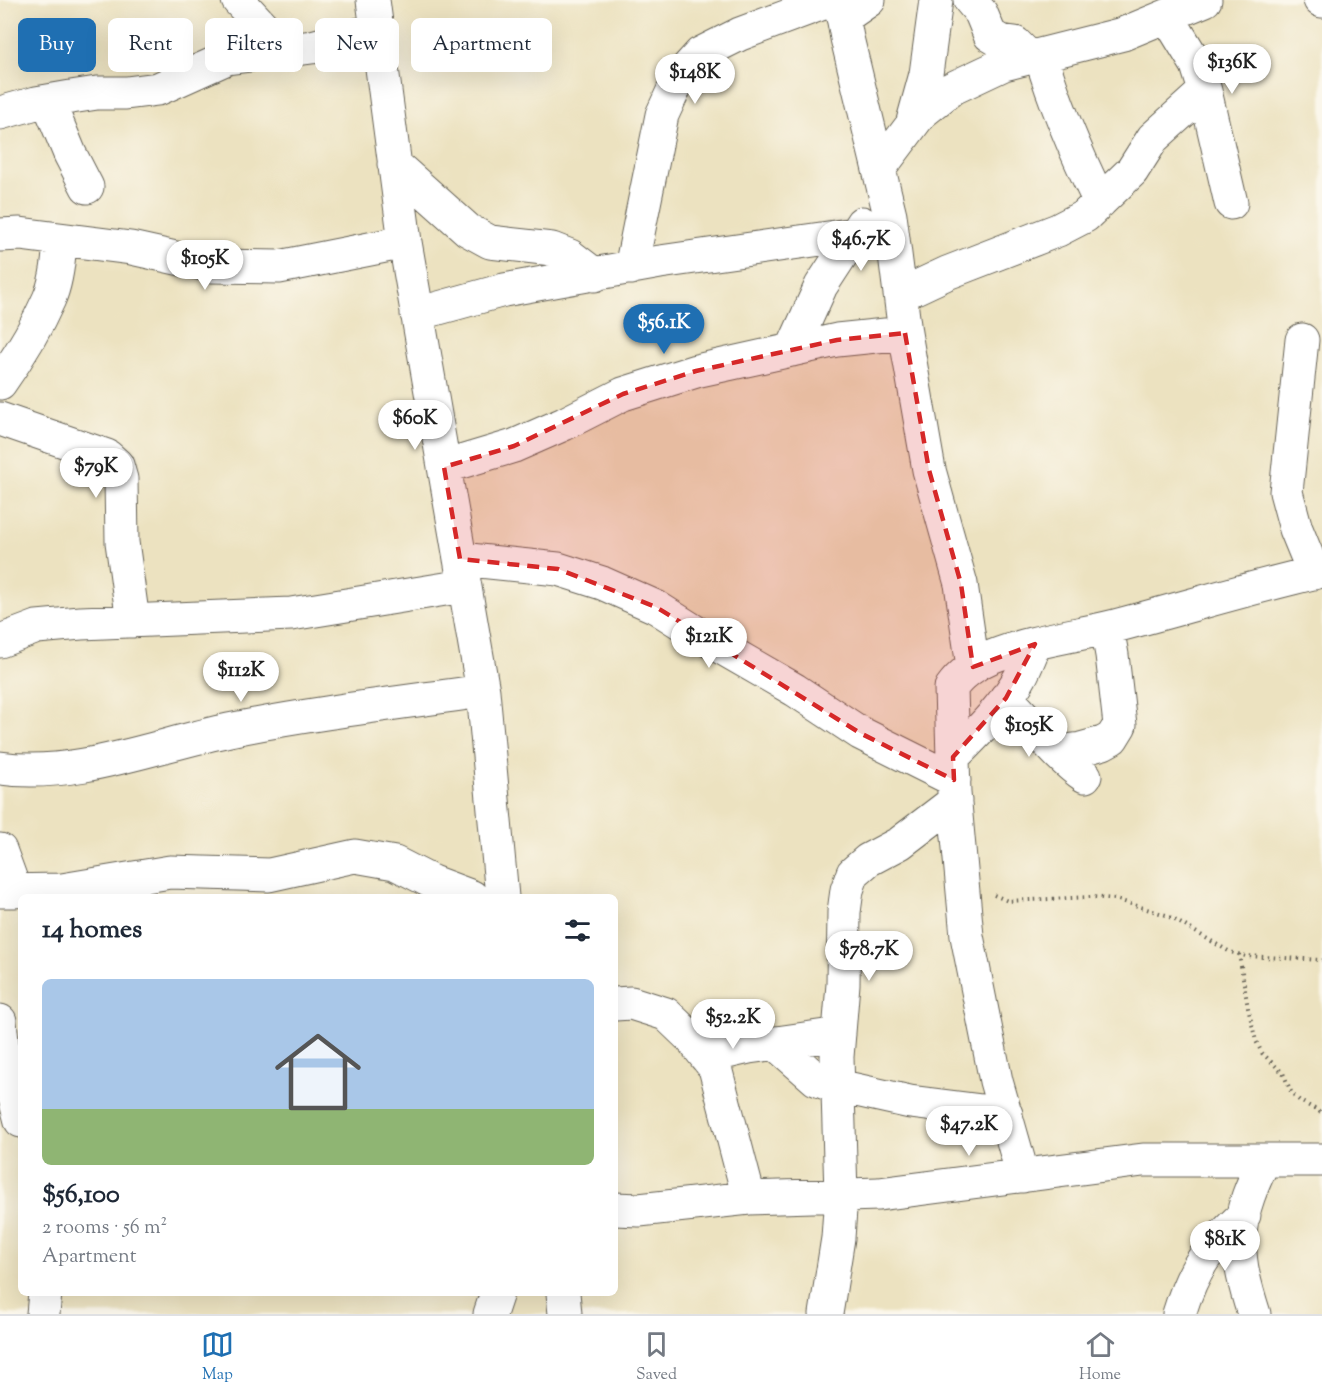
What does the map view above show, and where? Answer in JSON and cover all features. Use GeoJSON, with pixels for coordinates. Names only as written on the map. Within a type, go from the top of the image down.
{"type":"FeatureCollection","features":[{"type":"Feature","properties":{"kind":"street"},"geometry":{"type":"LineString","coordinates":[[238,0],[255,18]]}},
{"type":"Feature","properties":{"kind":"street"},"geometry":{"type":"LineString","coordinates":[[912,127],[926,74],[936,0]]}},
{"type":"Feature","properties":{"kind":"street"},"geometry":{"type":"LineString","coordinates":[[970,0],[981,13],[990,35],[1000,41],[1015,44],[1035,57],[1077,155],[1101,202]]}},
{"type":"Feature","properties":{"kind":"street"},"geometry":{"type":"LineString","coordinates":[[792,350],[821,286],[864,219],[872,183],[879,170],[921,113],[951,89],[1004,64],[1123,34],[1205,0]]}},
{"type":"Feature","properties":{"kind":"street"},"geometry":{"type":"LineString","coordinates":[[631,268],[662,115],[680,76],[699,54],[740,34],[846,5],[890,215],[900,295],[929,470],[961,584],[973,667]]}},
{"type":"Feature","properties":{"kind":"street"},"geometry":{"type":"LineString","coordinates":[[303,48],[312,47],[374,15],[405,242],[483,692],[502,894]]}},
{"type":"Feature","properties":{"kind":"street"},"geometry":{"type":"LineString","coordinates":[[1167,16],[1197,65],[1231,203]]}},
{"type":"Feature","properties":{"kind":"street"},"geometry":{"type":"LineString","coordinates":[[0,113],[48,101],[97,93],[126,93],[158,89],[205,68]]}},
{"type":"Feature","properties":{"kind":"street"},"geometry":{"type":"LineString","coordinates":[[900,295],[947,273],[1058,230],[1085,216],[1132,171],[1153,138],[1177,119],[1205,91]]}},
{"type":"Feature","properties":{"kind":"street"},"geometry":{"type":"LineString","coordinates":[[48,101],[70,154],[87,187]]}},
{"type":"Feature","properties":{"kind":"street"},"geometry":{"type":"LineString","coordinates":[[394,164],[468,230],[490,242],[552,249],[570,256],[595,275]]}},
{"type":"Feature","properties":{"kind":"street"},"geometry":{"type":"LineString","coordinates":[[0,235],[20,234],[131,248],[212,266],[279,267],[405,242]]}},
{"type":"Feature","properties":{"kind":"street"},"geometry":{"type":"LineString","coordinates":[[417,314],[504,290],[751,248],[856,234]]}},
{"type":"Feature","properties":{"kind":"street"},"geometry":{"type":"LineString","coordinates":[[60,240],[59,263],[50,298],[7,362],[9,422],[107,456],[117,465],[121,479],[122,542],[134,621]]}},
{"type":"Feature","properties":{"kind":"street"},"geometry":{"type":"LineString","coordinates":[[444,467],[514,446],[623,394],[696,371],[837,340],[906,333]]}},
{"type":"Feature","properties":{"kind":"street"},"geometry":{"type":"LineString","coordinates":[[1023,1176],[996,1080],[967,936],[954,779],[951,688],[973,667],[991,657],[1318,572],[1296,529],[1286,492],[1302,340]]}},
{"type":"Feature","properties":{"kind":"street"},"geometry":{"type":"LineString","coordinates":[[0,641],[37,627],[291,614],[509,562],[558,569],[602,583],[656,607],[795,690],[860,733],[954,779]]}},
{"type":"Feature","properties":{"kind":"street"},"geometry":{"type":"LineString","coordinates":[[1057,752],[1081,749],[1103,742],[1112,738],[1120,725],[1107,628]]}},
{"type":"Feature","properties":{"kind":"street"},"geometry":{"type":"LineString","coordinates":[[826,1314],[838,1238],[841,1195],[839,1034],[843,984],[844,912],[853,873],[868,860],[900,843],[954,779],[986,725],[1022,674],[1035,644]]}},
{"type":"Feature","properties":{"kind":"street"},"geometry":{"type":"LineString","coordinates":[[0,768],[56,770],[229,730],[394,703],[483,692]]}},
{"type":"Feature","properties":{"kind":"street"},"geometry":{"type":"LineString","coordinates":[[1006,698],[1068,765],[1085,776]]}},
{"type":"Feature","properties":{"kind":"street"},"geometry":{"type":"LineString","coordinates":[[0,850],[7,891],[62,890],[170,872],[269,875],[355,856],[395,863],[432,882],[464,894]]}},
{"type":"Feature","properties":{"kind":"street"},"geometry":{"type":"LineString","coordinates":[[618,1004],[631,1003],[666,1014],[692,1039],[715,1068],[749,1198]]}},
{"type":"Feature","properties":{"kind":"street"},"geometry":{"type":"LineString","coordinates":[[0,1021],[3,1052],[18,1110]]}},
{"type":"Feature","properties":{"kind":"street"},"geometry":{"type":"LineString","coordinates":[[706,1057],[749,1047],[839,1034]]}},
{"type":"Feature","properties":{"kind":"street"},"geometry":{"type":"LineString","coordinates":[[775,1043],[816,1079],[838,1087],[910,1102],[1006,1114]]}},
{"type":"Feature","properties":{"kind":"street"},"geometry":{"type":"LineString","coordinates":[[618,1209],[639,1210],[749,1198],[879,1194],[1143,1160],[1322,1160]]}},
{"type":"Feature","properties":{"kind":"street"},"geometry":{"type":"LineString","coordinates":[[1254,1314],[1244,1281],[1240,1236],[1250,1189],[1264,1160]]}},
{"type":"Feature","properties":{"kind":"street"},"geometry":{"type":"LineString","coordinates":[[1179,1314],[1187,1287],[1197,1268],[1214,1243],[1244,1215]]}},
{"type":"Feature","properties":{"kind":"street"},"geometry":{"type":"LineString","coordinates":[[43,1314],[45,1296]]}},
{"type":"Feature","properties":{"kind":"street"},"geometry":{"type":"LineString","coordinates":[[490,1314],[496,1296]]}},
{"type":"Feature","properties":{"kind":"street"},"geometry":{"type":"LineString","coordinates":[[563,1296],[565,1314]]}},
{"type":"Feature","properties":{"kind":"path"},"geometry":{"type":"LineString","coordinates":[[962,883],[1008,901],[1091,897],[1115,899],[1166,915],[1213,944],[1239,954],[1322,960]]}},
{"type":"Feature","properties":{"kind":"path"},"geometry":{"type":"LineString","coordinates":[[1239,954],[1248,1008],[1262,1053],[1283,1073],[1292,1094],[1299,1101],[1322,1113]]}},
{"type":"Feature","properties":{"kind":"highlighted area"},"geometry":{"type":"Polygon","coordinates":[[[905,333],[929,470],[961,584],[973,667],[1035,644],[1006,698],[953,757],[954,780],[860,733],[656,607],[558,569],[460,559],[444,467],[514,446],[623,394],[696,371],[837,340],[905,333]]]}}]}
